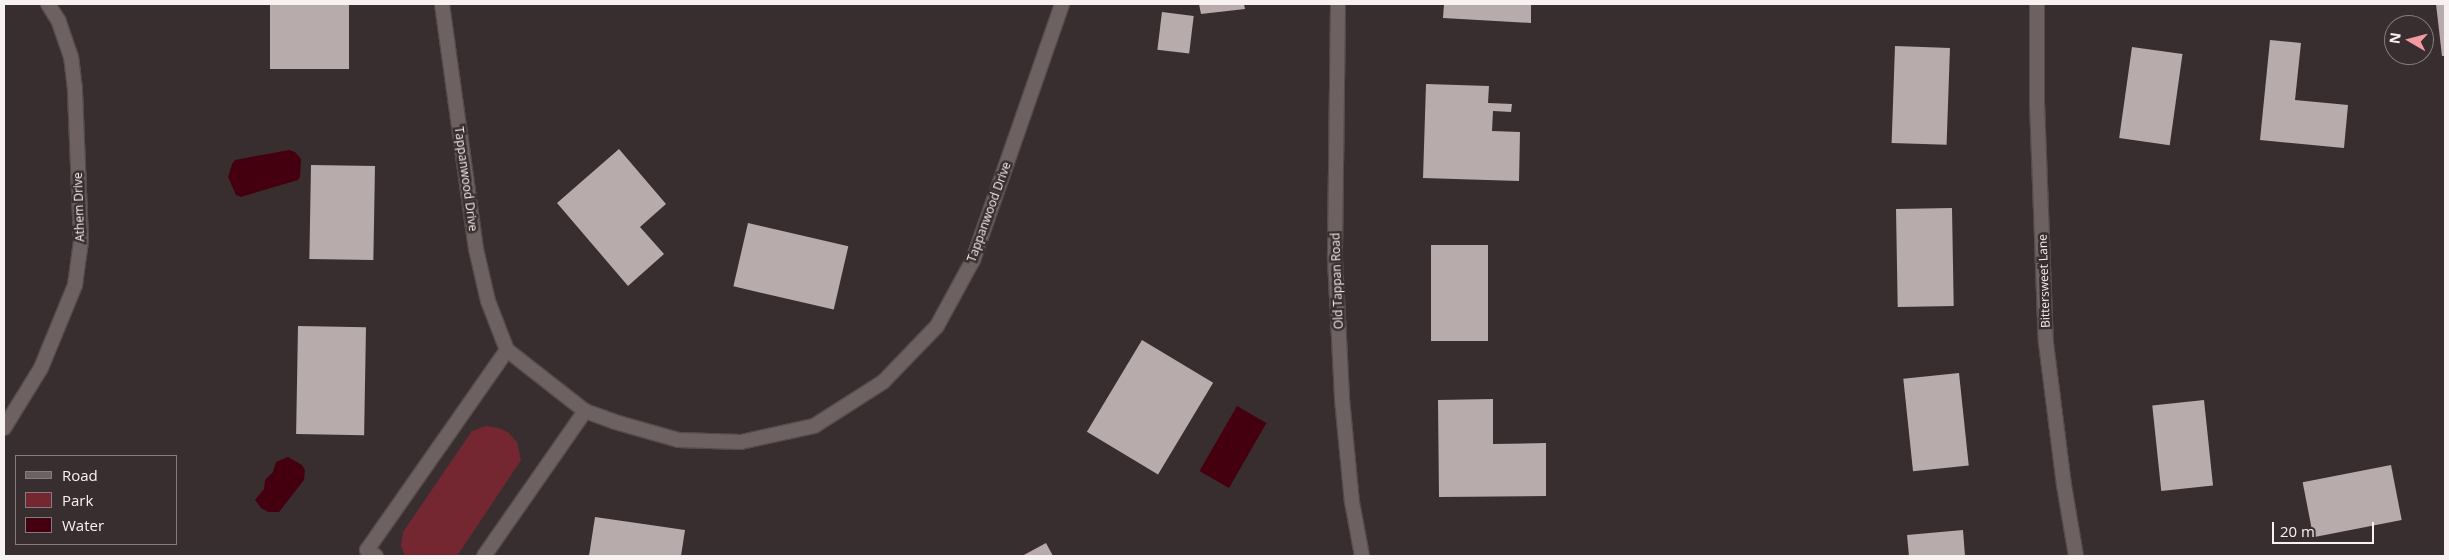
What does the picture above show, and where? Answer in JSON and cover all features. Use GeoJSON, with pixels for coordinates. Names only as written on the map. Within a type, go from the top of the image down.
{"type":"FeatureCollection","features":[{"type":"Feature","properties":{"kind":"street","name":"Athem Drive"},"geometry":{"type":"LineString","coordinates":[[4,428],[44,360],[75,284],[81,241],[75,89],[71,57],[58,20],[48,4]]}},
{"type":"Feature","properties":{"kind":"street","name":"Tappanwood Drive"},"geometry":{"type":"LineString","coordinates":[[442,4],[476,249],[488,301],[507,350],[585,411],[615,422],[678,440],[741,442],[814,426],[883,382],[937,326],[973,260],[1062,4]]}},
{"type":"Feature","properties":{"kind":"street","name":"Old Tappan Road"},"geometry":{"type":"LineString","coordinates":[[1338,4],[1336,268],[1342,399],[1352,502],[1362,556]]}},
{"type":"Feature","properties":{"kind":"street","name":"Bittersweet Lane"},"geometry":{"type":"LineString","coordinates":[[2037,4],[2037,102],[2046,343],[2064,485],[2076,556]]}},
{"type":"Feature","properties":{"kind":"street"},"geometry":{"type":"LineString","coordinates":[[376,556],[367,550],[507,350]]}},
{"type":"Feature","properties":{"kind":"street"},"geometry":{"type":"LineString","coordinates":[[484,556],[585,411]]}},
{"type":"Feature","properties":{"kind":"green space"},"geometry":{"type":"Polygon","coordinates":[[[486,426],[499,428],[509,433],[517,442],[521,460],[457,556],[405,556],[401,546],[403,532],[472,431],[486,426]]]}},
{"type":"Feature","properties":{"kind":"water"},"geometry":{"type":"Polygon","coordinates":[[[289,150],[295,152],[301,159],[300,177],[298,180],[241,197],[236,195],[228,177],[235,160],[289,150]]]}},
{"type":"Feature","properties":{"kind":"water"},"geometry":{"type":"Polygon","coordinates":[[[1237,406],[1266,423],[1229,488],[1200,471],[1237,406]]]}},
{"type":"Feature","properties":{"kind":"water"},"geometry":{"type":"Polygon","coordinates":[[[288,457],[302,465],[305,470],[304,480],[279,512],[268,512],[261,508],[255,500],[264,489],[265,480],[273,472],[276,462],[288,457]]]}},
{"type":"Feature","properties":{"kind":"building"},"geometry":{"type":"Polygon","coordinates":[[[270,4],[349,4],[349,69],[270,69],[270,4]]]}},
{"type":"Feature","properties":{"kind":"building"},"geometry":{"type":"Polygon","coordinates":[[[1199,4],[1244,4],[1245,9],[1201,14],[1199,4]]]}},
{"type":"Feature","properties":{"kind":"building"},"geometry":{"type":"Polygon","coordinates":[[[1444,4],[1531,4],[1531,23],[1443,18],[1444,4]]]}},
{"type":"Feature","properties":{"kind":"building"},"geometry":{"type":"Polygon","coordinates":[[[2436,4],[2445,4],[2445,56],[2442,56],[2436,4]]]}},
{"type":"Feature","properties":{"kind":"building"},"geometry":{"type":"Polygon","coordinates":[[[1162,12],[1194,16],[1189,54],[1157,50],[1162,12]]]}},
{"type":"Feature","properties":{"kind":"building"},"geometry":{"type":"Polygon","coordinates":[[[2270,40],[2301,43],[2295,100],[2348,105],[2344,148],[2260,140],[2270,40]]]}},
{"type":"Feature","properties":{"kind":"building"},"geometry":{"type":"Polygon","coordinates":[[[1895,46],[1950,48],[1947,145],[1892,143],[1895,46]]]}},
{"type":"Feature","properties":{"kind":"building"},"geometry":{"type":"Polygon","coordinates":[[[2132,47],[2183,54],[2170,145],[2119,138],[2132,47]]]}},
{"type":"Feature","properties":{"kind":"building"},"geometry":{"type":"Polygon","coordinates":[[[1426,84],[1489,86],[1488,103],[1512,104],[1511,112],[1493,111],[1492,131],[1520,132],[1519,181],[1423,178],[1426,84]]]}},
{"type":"Feature","properties":{"kind":"building"},"geometry":{"type":"Polygon","coordinates":[[[619,149],[666,204],[640,227],[664,254],[628,286],[557,203],[619,149]]]}},
{"type":"Feature","properties":{"kind":"building"},"geometry":{"type":"Polygon","coordinates":[[[311,165],[375,166],[373,260],[309,259],[311,165]]]}},
{"type":"Feature","properties":{"kind":"building"},"geometry":{"type":"Polygon","coordinates":[[[1952,208],[1954,306],[1898,307],[1896,209],[1952,208]]]}},
{"type":"Feature","properties":{"kind":"building"},"geometry":{"type":"Polygon","coordinates":[[[748,223],[848,246],[834,310],[733,286],[748,223]]]}},
{"type":"Feature","properties":{"kind":"building"},"geometry":{"type":"Polygon","coordinates":[[[1431,245],[1488,245],[1488,341],[1431,341],[1431,245]]]}},
{"type":"Feature","properties":{"kind":"building"},"geometry":{"type":"Polygon","coordinates":[[[298,326],[366,327],[364,435],[296,434],[298,326]]]}},
{"type":"Feature","properties":{"kind":"building"},"geometry":{"type":"Polygon","coordinates":[[[1142,340],[1213,383],[1158,474],[1087,432],[1142,340]]]}},
{"type":"Feature","properties":{"kind":"building"},"geometry":{"type":"Polygon","coordinates":[[[1959,373],[1969,465],[1913,471],[1903,379],[1959,373]]]}},
{"type":"Feature","properties":{"kind":"building"},"geometry":{"type":"Polygon","coordinates":[[[1493,399],[1493,444],[1546,443],[1546,496],[1439,497],[1438,400],[1493,399]]]}},
{"type":"Feature","properties":{"kind":"building"},"geometry":{"type":"Polygon","coordinates":[[[2204,400],[2213,486],[2161,491],[2152,405],[2204,400]]]}},
{"type":"Feature","properties":{"kind":"building"},"geometry":{"type":"Polygon","coordinates":[[[2391,465],[2402,520],[2313,537],[2303,482],[2391,465]]]}},
{"type":"Feature","properties":{"kind":"building"},"geometry":{"type":"Polygon","coordinates":[[[595,517],[685,530],[681,556],[589,556],[595,517]]]}},
{"type":"Feature","properties":{"kind":"building"},"geometry":{"type":"Polygon","coordinates":[[[1963,530],[1965,556],[1909,556],[1907,535],[1963,530]]]}},
{"type":"Feature","properties":{"kind":"building"},"geometry":{"type":"Polygon","coordinates":[[[1046,543],[1053,556],[1022,556],[1046,543]]]}}]}
